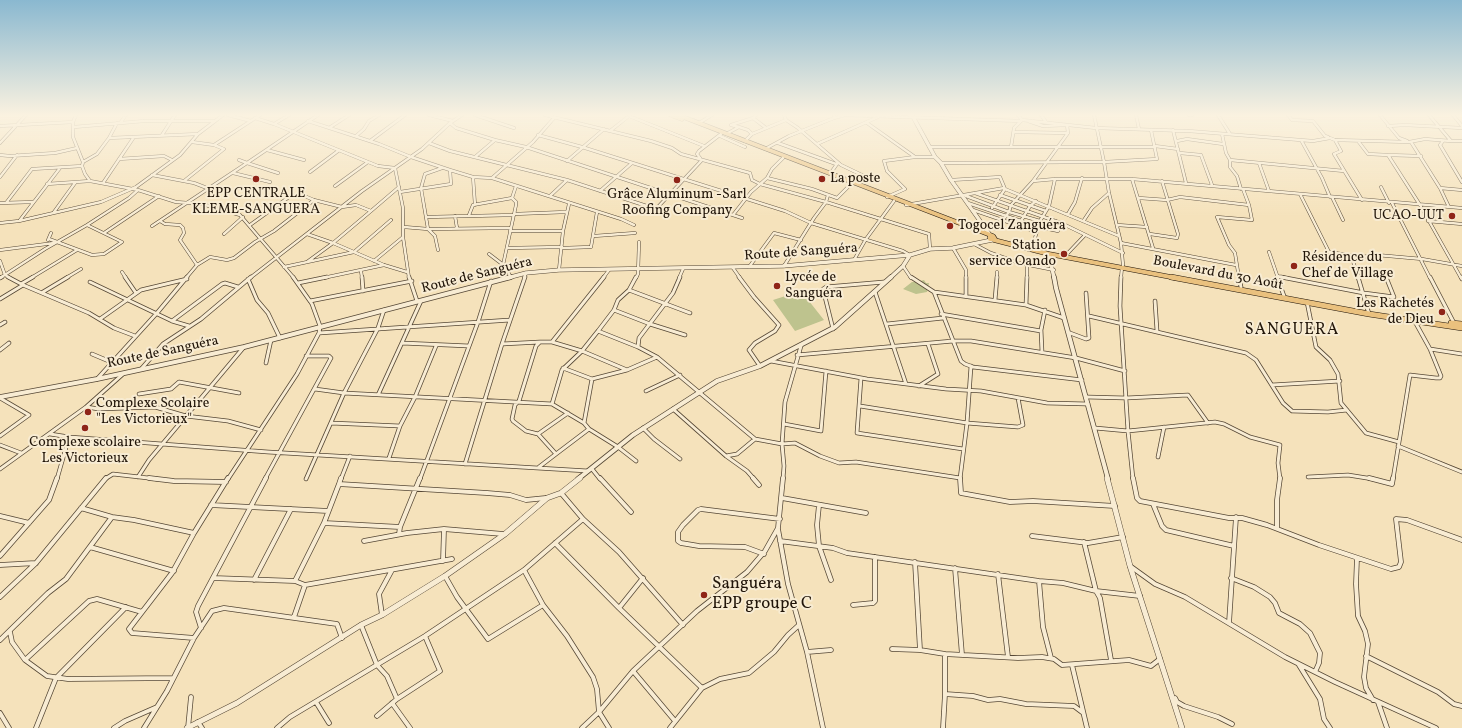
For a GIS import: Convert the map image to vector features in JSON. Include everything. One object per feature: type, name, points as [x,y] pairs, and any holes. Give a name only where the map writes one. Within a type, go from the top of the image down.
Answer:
[{"type":"highway","name":"Boulevard du 30 Août","points":[[759,149],[992,238],[1049,254],[1241,287],[1368,313],[1455,325],[1462,328]]},
{"type":"highway","name":"Boulevard du 30 Août","points":[[765,149],[894,201],[908,205]]},
{"type":"highway","name":"Boulevard du 30 Août","points":[[992,238],[1032,248],[1307,302],[1414,320],[1455,325],[1462,324]]},
{"type":"street","points":[[0,155],[55,153],[73,149]]},
{"type":"street","points":[[77,149],[84,162]]},
{"type":"street","points":[[90,181],[82,166],[84,162],[97,154],[101,149]]},
{"type":"street","points":[[104,183],[126,149]]},
{"type":"street","points":[[0,223],[19,221],[104,201],[131,188],[152,175],[180,155],[186,149]]},
{"type":"street","points":[[184,181],[223,149]]},
{"type":"street","points":[[333,149],[381,166],[395,168]]},
{"type":"street","points":[[390,149],[473,177],[492,178],[550,196],[569,204],[621,219],[634,226]]},
{"type":"street","points":[[142,368],[163,344],[189,326],[201,320],[238,286],[421,149]]},
{"type":"street","points":[[445,149],[567,180],[656,209],[684,180],[701,159]]},
{"type":"street","points":[[476,157],[484,149]]},
{"type":"street","points":[[492,178],[525,149]]},
{"type":"street","points":[[529,149],[618,176],[742,218]]},
{"type":"street","points":[[567,161],[580,149]]},
{"type":"street","points":[[188,728],[237,703],[361,625],[382,615],[422,589],[446,576],[505,534],[547,498],[561,492],[643,428],[700,392],[717,382],[771,361],[833,328],[876,292],[903,266],[910,255],[902,250],[811,223],[785,211],[588,149]]},
{"type":"street","points":[[673,149],[681,154],[750,173],[752,180],[760,184],[826,202],[929,234],[930,249]]},
{"type":"street","points":[[701,149],[697,154],[701,159]]},
{"type":"street","points":[[794,149],[841,165],[864,176]]},
{"type":"street","points":[[823,149],[841,165]]},
{"type":"street","points":[[904,149],[915,157]]},
{"type":"street","points":[[930,149],[992,238]]},
{"type":"street","points":[[996,229],[1009,212],[1011,205],[1033,181],[1055,149]]},
{"type":"street","points":[[1101,149],[1123,253],[1120,306],[1128,431],[1132,472],[1137,498],[1140,501],[1153,504],[1228,518],[1242,518],[1277,528],[1391,569],[1399,567],[1401,558],[1396,520],[1398,518],[1462,540]]},
{"type":"street","points":[[941,163],[1104,162],[1157,158],[1155,149]]},
{"type":"street","points":[[1178,149],[1186,183]]},
{"type":"street","points":[[1225,149],[1230,160],[1230,166],[1237,176],[1249,205],[1252,220],[1217,217],[1229,245],[1236,253],[1236,265],[1241,287]]},
{"type":"street","points":[[1306,149],[1343,220]]},
{"type":"street","points":[[1340,149],[1341,151],[1334,154],[1362,200]]},
{"type":"street","points":[[1364,149],[1368,154],[1421,156]]},
{"type":"street","points":[[1415,149],[1440,188],[1449,207]]},
{"type":"street","points":[[1442,149],[1462,182]]},
{"type":"street","points":[[152,226],[266,150],[304,160]]},
{"type":"street","points":[[310,172],[338,151]]},
{"type":"street","points":[[1180,153],[1201,155],[1212,185]]},
{"type":"street","points":[[0,177],[17,155]]},
{"type":"street","points":[[1388,155],[1420,205],[1462,279]]},
{"type":"street","points":[[119,159],[164,156],[172,160]]},
{"type":"street","points":[[887,197],[905,189],[887,171],[884,161],[915,157],[935,157]]},
{"type":"street","points":[[733,215],[783,158]]},
{"type":"street","points":[[239,160],[278,172]]},
{"type":"street","points":[[1230,160],[1344,171]]},
{"type":"street","points":[[335,186],[368,162]]},
{"type":"street","points":[[600,191],[632,163]]},
{"type":"street","points":[[1259,163],[1269,191]]},
{"type":"street","points":[[830,174],[836,164]]},
{"type":"street","points":[[6,203],[32,169],[82,166]]},
{"type":"street","points":[[19,221],[60,168]]},
{"type":"street","points":[[378,395],[402,343],[419,301],[408,272],[403,237],[403,208],[395,168]]},
{"type":"street","points":[[438,250],[435,236],[428,229],[421,188],[426,174],[443,168]]},
{"type":"street","points":[[400,192],[451,184],[450,170]]},
{"type":"street","points":[[233,173],[270,182]]},
{"type":"street","points":[[152,175],[184,181],[208,188]]},
{"type":"street","points":[[473,177],[475,205]]},
{"type":"street","points":[[951,180],[1000,177],[1005,189]]},
{"type":"street","points":[[767,178],[812,189],[838,198],[851,184]]},
{"type":"street","points":[[1033,181],[1055,178],[1132,179],[1212,185],[1391,203],[1462,208]]},
{"type":"street","points":[[1032,248],[1040,221],[1049,206],[1055,178]]},
{"type":"street","points":[[1068,214],[1075,202],[1082,178]]},
{"type":"street","points":[[1132,179],[1150,234],[1153,248]]},
{"type":"street","points":[[550,196],[567,180]]},
{"type":"street","points":[[47,184],[90,181],[104,183],[131,188],[176,202],[190,202],[240,215],[250,225],[298,284],[312,304],[320,326],[319,333],[297,374],[262,430],[211,505],[174,571],[129,629],[132,633],[194,638]]},
{"type":"street","points":[[1150,234],[1177,238],[1178,234],[1162,181]]},
{"type":"street","points":[[54,212],[75,182]]},
{"type":"street","points":[[512,198],[516,186]]},
{"type":"street","points":[[306,262],[333,243],[388,198],[399,187]]},
{"type":"street","points":[[1381,187],[1422,259],[1437,293],[1455,325]]},
{"type":"street","points":[[1440,188],[1462,190]]},
{"type":"street","points":[[985,214],[994,207],[996,200],[1005,189]]},
{"type":"street","points":[[908,205],[1005,189],[1084,220],[1119,236]]},
{"type":"street","points":[[0,278],[129,198],[138,190]]},
{"type":"street","points":[[1084,220],[1092,208],[1109,193]]},
{"type":"street","points":[[975,194],[1061,222],[1123,253]]},
{"type":"street","points":[[1300,194],[1329,252],[1361,257],[1377,255],[1422,259],[1462,266]]},
{"type":"street","points":[[250,225],[289,197],[302,195],[314,200],[342,207],[356,205],[371,211]]},
{"type":"street","points":[[783,266],[826,202],[828,195]]},
{"type":"street","points":[[1000,195],[1046,211]]},
{"type":"street","points":[[104,233],[160,196]]},
{"type":"street","points":[[964,196],[1040,221]]},
{"type":"street","points":[[469,215],[473,205],[512,198]]},
{"type":"street","points":[[503,265],[516,202],[512,198]]},
{"type":"street","points":[[1139,198],[1167,200],[1194,198],[1249,205]]},
{"type":"street","points":[[97,379],[197,266],[210,257],[227,260],[234,258],[255,242],[279,228],[314,200]]},
{"type":"street","points":[[854,260],[866,239],[894,201]]},
{"type":"street","points":[[1018,226],[1030,206],[1036,201]]},
{"type":"street","points":[[0,203],[33,202]]},
{"type":"street","points":[[968,203],[1039,227],[1058,231],[1061,222]]},
{"type":"street","points":[[560,270],[563,231],[569,204]]},
{"type":"street","points":[[973,210],[1037,232]]},
{"type":"street","points":[[426,217],[566,212]]},
{"type":"street","points":[[507,248],[590,247],[594,236],[597,212]]},
{"type":"street","points":[[455,216],[457,228]]},
{"type":"street","points":[[224,234],[243,217]]},
{"type":"street","points":[[284,267],[354,252],[391,220]]},
{"type":"street","points":[[160,221],[165,224],[180,226],[183,228],[184,233],[180,240],[197,266]]},
{"type":"street","points":[[1428,221],[1461,225]]},
{"type":"street","points":[[49,239],[92,255],[101,255],[122,242],[86,225]]},
{"type":"street","points":[[1117,225],[1147,227]]},
{"type":"street","points":[[404,227],[428,229],[457,228],[563,231]]},
{"type":"street","points":[[45,249],[45,243],[49,239],[51,233]]},
{"type":"street","points":[[594,236],[635,233]]},
{"type":"street","points":[[749,267],[774,233],[801,240]]},
{"type":"street","points":[[307,234],[333,243],[384,265],[408,272]]},
{"type":"street","points":[[1067,254],[1085,235]]},
{"type":"street","points":[[374,261],[403,237]]},
{"type":"street","name":"Route de Sanguéra","points":[[0,398],[97,379],[244,347],[526,273],[560,270],[683,269],[783,266],[910,255],[930,249],[953,248],[974,244],[992,238]]},
{"type":"street","points":[[0,250],[57,242]]},
{"type":"street","points":[[552,404],[561,372],[582,351],[614,310],[618,300],[629,290],[639,269],[639,242]]},
{"type":"street","points":[[1121,243],[1236,265]]},
{"type":"street","points":[[974,244],[993,254],[1027,265],[1054,270]]},
{"type":"street","points":[[953,248],[966,270],[966,296]]},
{"type":"street","points":[[0,299],[77,250]]},
{"type":"street","points":[[1269,252],[1284,296]]},
{"type":"street","points":[[488,254],[503,265],[510,276]]},
{"type":"street","points":[[1049,254],[1054,270],[1056,288],[1089,404],[1130,566],[1182,728]]},
{"type":"street","points":[[1351,256],[1364,293],[1368,313]]},
{"type":"street","points":[[0,261],[5,275],[100,319],[114,328],[135,336]]},
{"type":"street","points":[[298,284],[384,265]]},
{"type":"street","points":[[1026,305],[1027,265]]},
{"type":"street","points":[[903,266],[912,279],[934,292],[1026,305],[1045,310],[1064,318]]},
{"type":"street","points":[[733,268],[754,298],[779,325],[775,331],[755,343],[749,350],[760,366]]},
{"type":"street","points":[[43,292],[81,269]]},
{"type":"street","points":[[638,347],[639,338],[673,293],[683,269]]},
{"type":"street","points":[[552,342],[608,270]]},
{"type":"street","points":[[361,271],[363,291]]},
{"type":"street","points":[[122,272],[136,293]]},
{"type":"street","points":[[995,300],[997,272]]},
{"type":"street","points":[[1277,276],[1364,293],[1394,297],[1384,272]]},
{"type":"street","points":[[465,464],[484,400],[526,273]]},
{"type":"street","points":[[100,319],[136,293],[162,284],[186,279]]},
{"type":"street","points":[[248,279],[257,300],[268,313],[280,338]]},
{"type":"street","points":[[399,534],[400,527],[427,462],[478,322],[491,281]]},
{"type":"street","points":[[90,282],[172,321],[189,326]]},
{"type":"street","points":[[172,321],[225,282],[238,286]]},
{"type":"street","points":[[310,301],[412,282]]},
{"type":"street","points":[[833,328],[823,289],[826,287],[886,282]]},
{"type":"street","points":[[629,290],[690,313]]},
{"type":"street","points":[[876,292],[906,384]]},
{"type":"street","points":[[934,292],[941,314],[961,361],[971,366],[1082,380]]},
{"type":"street","points":[[1070,333],[1086,339],[1089,338],[1089,316],[1086,293]]},
{"type":"street","points":[[1155,301],[1157,331]]},
{"type":"street","points":[[1307,302],[1316,348],[1330,360],[1338,374],[1340,381],[1340,400],[1366,433],[1398,444],[1462,472]]},
{"type":"street","points":[[306,479],[344,394],[378,328],[384,310]]},
{"type":"street","points":[[614,310],[650,324],[685,335]]},
{"type":"street","points":[[1042,352],[1041,331],[1045,310]]},
{"type":"street","points":[[941,314],[1041,331]]},
{"type":"street","points":[[1089,316],[1246,353],[1256,360],[1283,403],[1292,411],[1322,412],[1347,410]]},
{"type":"street","points":[[887,324],[943,318]]},
{"type":"street","points":[[319,333],[510,320]]},
{"type":"street","points":[[1308,477],[1348,475],[1361,476],[1392,484],[1410,374],[1436,378],[1441,377],[1430,350],[1414,320]]},
{"type":"street","points":[[0,325],[5,322]]},
{"type":"street","points":[[598,331],[657,356],[755,439],[782,444],[795,443],[820,456],[839,463],[856,462],[960,478]]},
{"type":"street","points":[[266,363],[271,340]]},
{"type":"street","points":[[797,355],[953,341],[971,341],[1076,358],[1125,371]]},
{"type":"street","points":[[540,342],[536,346],[519,401],[515,405],[512,419],[526,431],[538,434],[556,454]]},
{"type":"street","points":[[502,344],[552,342],[582,351],[627,370]]},
{"type":"street","points":[[0,350],[9,343]]},
{"type":"street","points":[[402,343],[436,346],[469,346]]},
{"type":"street","points":[[919,386],[938,374],[928,344]]},
{"type":"street","points":[[389,458],[400,426],[415,397],[436,346]]},
{"type":"street","points":[[582,728],[599,712],[633,671],[659,646],[697,611],[747,572],[764,554],[778,528],[780,518],[784,466],[782,444],[785,402],[794,365],[801,346]]},
{"type":"street","points":[[138,477],[149,460],[244,347]]},
{"type":"street","points":[[1430,350],[1462,354]]},
{"type":"street","points":[[92,354],[111,362]]},
{"type":"street","points":[[201,628],[196,612],[250,506],[331,358],[329,356],[306,356]]},
{"type":"street","points":[[564,368],[592,379],[627,370],[657,356]]},
{"type":"street","points":[[771,361],[861,378],[919,386],[969,390],[1047,403],[1089,404]]},
{"type":"street","points":[[971,366],[967,423],[960,478],[960,492],[965,495],[1008,502],[1033,501],[1115,506]]},
{"type":"street","points":[[784,424],[821,431],[826,371]]},
{"type":"street","points":[[0,470],[21,453],[50,434],[86,407],[125,373]]},
{"type":"street","points":[[646,391],[680,375]]},
{"type":"street","points":[[861,378],[857,433],[963,449]]},
{"type":"street","points":[[584,422],[592,379]]},
{"type":"street","points":[[1272,385],[1340,381]]},
{"type":"street","points":[[138,394],[173,388],[179,382],[201,384],[240,393]]},
{"type":"street","points":[[315,389],[344,394],[519,401],[552,404],[584,422],[589,428],[636,461]]},
{"type":"street","points":[[1087,397],[1126,398],[1188,395],[1208,423]]},
{"type":"street","points":[[0,398],[29,415],[0,436]]},
{"type":"street","points":[[860,406],[967,423],[1021,427],[1022,425],[1018,398]]},
{"type":"street","points":[[86,407],[99,409],[155,407],[186,416],[228,421],[262,430]]},
{"type":"street","points":[[673,410],[726,456],[747,471],[759,485]]},
{"type":"street","points":[[538,434],[568,413]]},
{"type":"street","points":[[331,423],[400,426]]},
{"type":"street","points":[[1095,428],[1128,431],[1221,423],[1247,436],[1281,445],[1278,463],[1280,475],[1277,500],[1277,528]]},
{"type":"street","points":[[1158,456],[1164,427]]},
{"type":"street","points":[[539,467],[589,428]]},
{"type":"street","points":[[643,428],[654,439],[680,459]]},
{"type":"street","points":[[50,434],[69,437],[164,443],[280,453],[590,470],[631,512]]},
{"type":"street","points":[[0,556],[49,500],[54,489],[69,437]]},
{"type":"street","points":[[726,456],[737,454],[755,439]]},
{"type":"street","points":[[0,445],[21,453]]},
{"type":"street","points":[[295,581],[324,522],[350,456]]},
{"type":"street","points":[[0,596],[36,563],[108,476],[113,474],[174,481],[226,482]]},
{"type":"street","points":[[339,484],[370,484],[416,489],[487,493],[510,495],[526,500],[547,498]]},
{"type":"street","points":[[561,492],[583,519],[643,578],[683,625]]},
{"type":"street","points":[[782,498],[866,513]]},
{"type":"street","points":[[1153,504],[1162,526],[1166,530],[1234,546]]},
{"type":"street","points":[[211,505],[328,511]]},
{"type":"street","points":[[819,505],[817,525],[818,546],[831,580]]},
{"type":"street","points":[[81,508],[112,517],[134,520],[194,533]]},
{"type":"street","points":[[254,580],[291,509]]},
{"type":"street","points":[[764,554],[745,547],[682,544],[678,541],[678,532],[698,510],[701,509],[780,518]]},
{"type":"street","points":[[0,516],[29,523]]},
{"type":"street","points":[[0,640],[10,632],[48,593],[66,579],[112,517]]},
{"type":"street","points":[[1229,623],[1236,517]]},
{"type":"street","points":[[277,728],[290,717],[425,636],[524,570],[583,519]]},
{"type":"street","points":[[324,522],[400,527]]},
{"type":"street","points":[[364,540],[444,528],[505,534]]},
{"type":"street","points":[[443,561],[444,528]]},
{"type":"street","points":[[778,528],[788,584],[807,652],[823,728]]},
{"type":"street","points":[[1032,536],[1084,542],[1123,537]]},
{"type":"street","points":[[780,541],[833,548],[847,553],[1063,583],[1096,591],[1140,596]]},
{"type":"street","points":[[1084,542],[1096,591],[1100,598],[1111,660]]},
{"type":"street","points":[[555,543],[619,608],[702,688]]},
{"type":"street","points":[[90,547],[174,571]]},
{"type":"street","points":[[854,604],[873,603],[875,601],[874,557]]},
{"type":"street","points":[[1357,558],[1356,590],[1358,616],[1367,639],[1364,676],[1366,688],[1373,700]]},
{"type":"street","points":[[213,578],[295,581],[305,585],[452,559]]},
{"type":"street","points":[[915,562],[920,650]]},
{"type":"street","points":[[0,565],[36,563]]},
{"type":"street","points":[[1130,566],[1155,584],[1185,597],[1298,663],[1373,700],[1436,728]]},
{"type":"street","points":[[955,568],[962,655]]},
{"type":"street","points":[[382,615],[379,594],[392,570]]},
{"type":"street","points":[[524,570],[543,605],[567,636],[593,677],[597,689],[599,712],[609,728]]},
{"type":"street","points":[[998,574],[1008,657]]},
{"type":"street","points":[[446,576],[465,608],[488,639],[543,605]]},
{"type":"street","points":[[619,608],[643,578]]},
{"type":"street","points":[[1231,578],[1254,587],[1270,597],[1280,613],[1300,624],[1310,633],[1320,653],[1320,663],[1315,672]]},
{"type":"street","points":[[1040,581],[1043,627],[1051,658]]},
{"type":"street","points":[[294,617],[305,585]]},
{"type":"street","points":[[25,660],[89,601],[97,599],[142,612]]},
{"type":"street","points":[[36,728],[56,678],[126,607]]},
{"type":"street","points":[[144,728],[194,638],[212,611],[224,608],[337,624],[342,638]]},
{"type":"street","points":[[361,625],[377,665],[387,676],[397,699]]},
{"type":"street","points":[[670,728],[702,688],[720,679],[750,673],[774,652],[788,635],[799,625]]},
{"type":"street","points":[[10,632],[12,642],[25,660],[47,676],[56,678],[173,678]]},
{"type":"street","points":[[377,716],[397,699],[440,671],[425,636]]},
{"type":"street","points":[[892,649],[920,650],[962,655],[1051,658],[1062,665],[1111,660],[1135,660],[1151,666],[1160,659]]},
{"type":"street","points":[[807,652],[831,650]]},
{"type":"street","points":[[943,728],[946,694],[944,671],[945,654]]},
{"type":"street","points":[[1366,656],[1438,692],[1454,704],[1462,706]]},
{"type":"street","points":[[1298,663],[1320,699],[1324,719],[1330,728]]},
{"type":"street","points":[[1072,665],[1087,728]]},
{"type":"street","points":[[633,671],[675,721]]},
{"type":"street","points":[[1170,689],[1177,702],[1184,706],[1218,717],[1232,724]]},
{"type":"street","points":[[946,694],[973,696],[988,700],[1000,699],[1026,704],[1074,706],[1082,712]]},
{"type":"street","points":[[188,728],[191,697]]},
{"type":"street","points":[[316,702],[329,723]]},
{"type":"street","points":[[1378,702],[1387,728]]},
{"type":"street","points":[[392,703],[410,728]]},
{"type":"street","points":[[114,728],[157,707]]},
{"type":"street","points":[[0,713],[9,728]]},
{"type":"street","points":[[198,722],[202,728]]},
{"type":"green space","points":[[924,280],[926,283],[929,283],[927,292],[916,294],[903,289],[912,282]]},
{"type":"green space","points":[[801,291],[824,320],[795,331],[773,300]]},
{"type":"place","name":"EPP CENTRALE KLEME-SANGUERA","points":[[256,179]]},
{"type":"place","name":"La poste","points":[[822,179]]},
{"type":"place","name":"Grâce Aluminum -Sarl Roofing Company","points":[[677,180]]},
{"type":"place","name":"UCAO-UUT","points":[[1452,216]]},
{"type":"place","name":"Togocel Zanguéra","points":[[950,226]]},
{"type":"place","name":"Station service Oando","points":[[1064,254]]},
{"type":"place","name":"Résidence du Chef de Village","points":[[1294,266]]},
{"type":"place","name":"Lycée de Sanguéra","points":[[777,286]]},
{"type":"place","name":"Les Rachetés de Dieu","points":[[1442,312]]},
{"type":"place","name":"Complexe Scolaire \"Les Victorieux\"","points":[[88,412]]},
{"type":"place","name":"Complexe scolaire Les Victorieux","points":[[85,428]]},
{"type":"place","name":"Sanguéra EPP groupe C","points":[[704,595]]},
{"type":"district","name":"SANGUERA","points":[[1292,331]]}]
